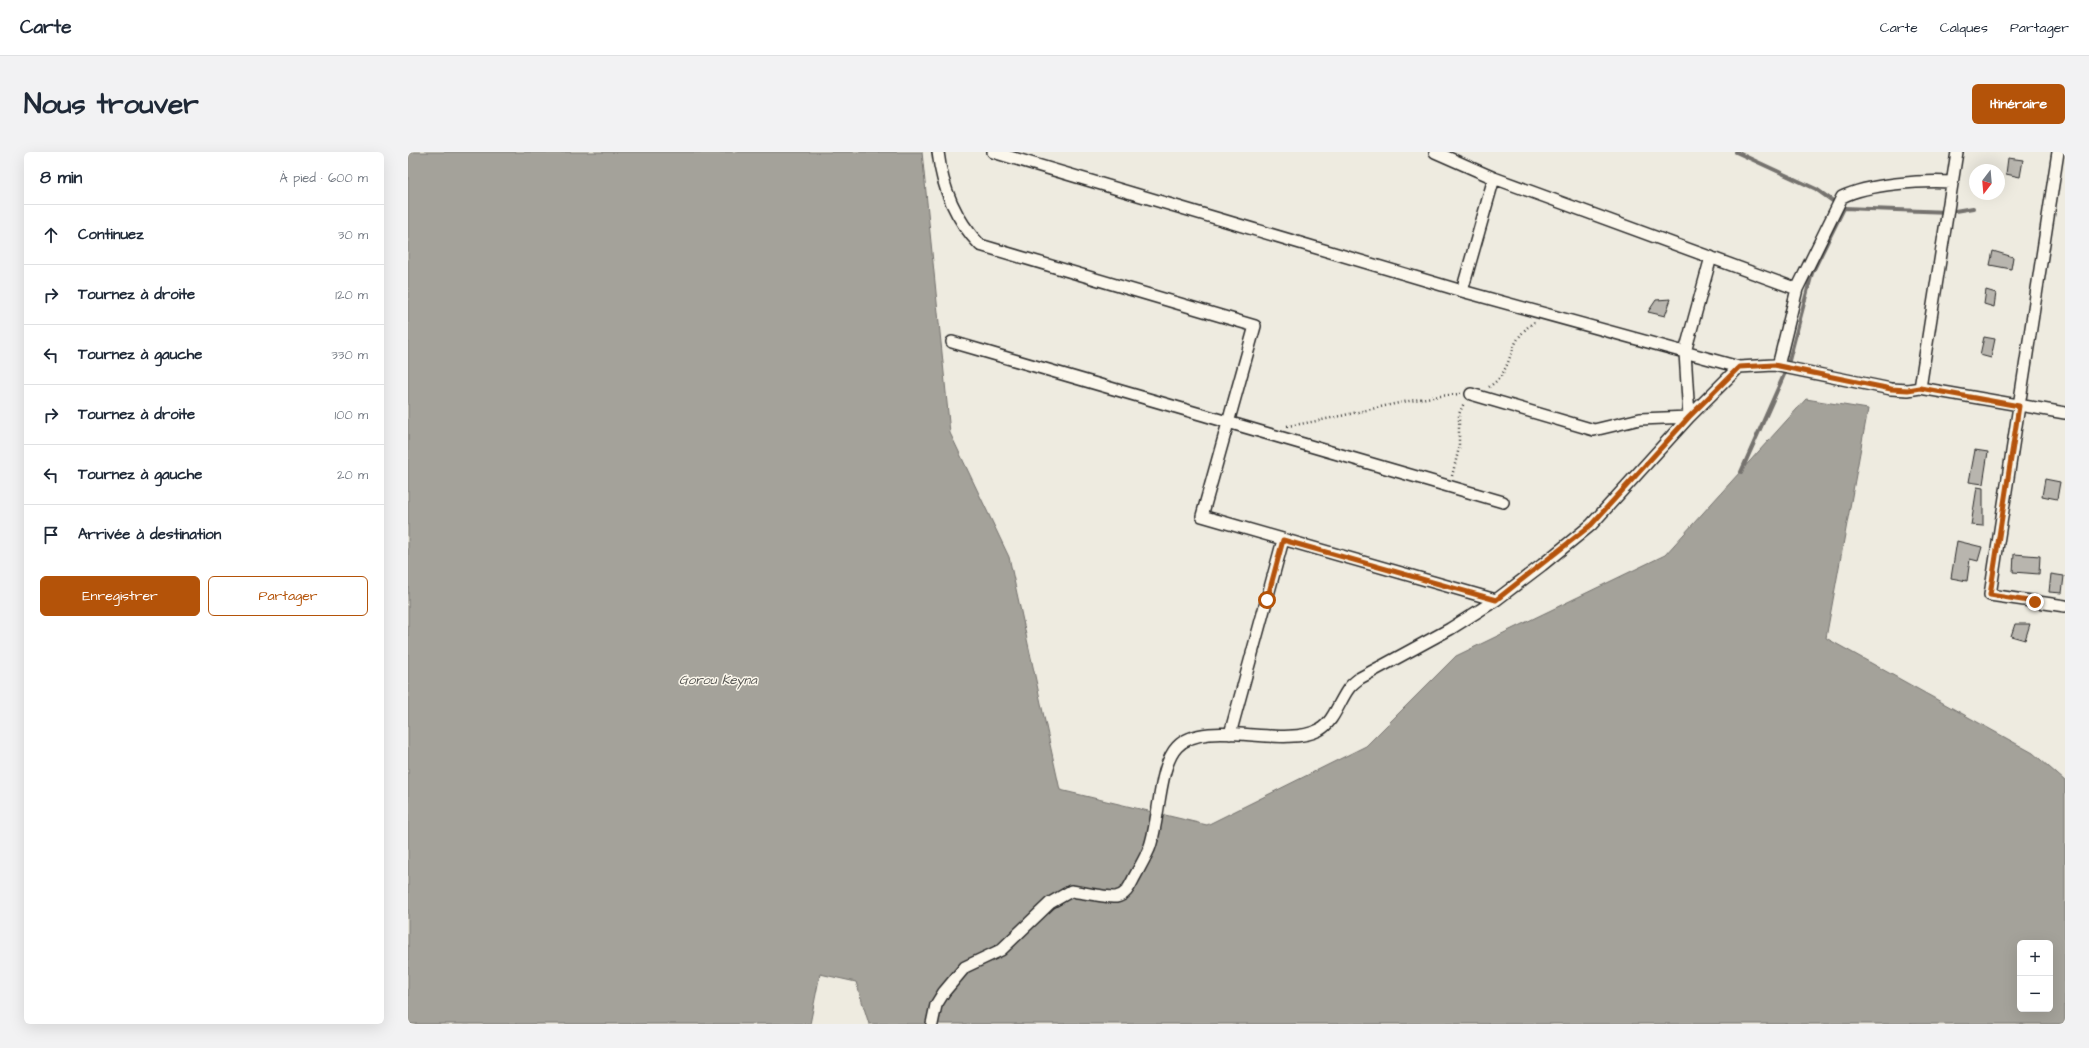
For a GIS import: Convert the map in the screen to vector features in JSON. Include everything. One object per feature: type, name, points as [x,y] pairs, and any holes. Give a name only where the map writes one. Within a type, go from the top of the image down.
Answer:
[{"type":"street","points":[[938,152],[948,194],[957,217],[967,232],[980,245],[1255,326],[1202,516],[1496,600]]},
{"type":"street","points":[[993,152],[1462,291],[1739,367],[1778,366],[1891,389],[1908,390],[1920,388],[2065,413]]},
{"type":"street","points":[[1435,152],[1494,178],[1797,289]]},
{"type":"street","points":[[1920,388],[1949,212],[1957,152]]},
{"type":"street","points":[[2058,152],[1990,595],[2065,606]]},
{"type":"street","points":[[1462,291],[1494,178]]},
{"type":"street","points":[[1778,366],[1797,289],[1842,197],[1865,190],[1902,183],[1952,182]]},
{"type":"street","points":[[1689,417],[1685,352],[1711,257]]},
{"type":"street","points":[[952,342],[1504,502]]},
{"type":"street","points":[[932,1024],[936,1005],[944,992],[965,968],[1001,950],[1050,903],[1071,891],[1115,897],[1126,893],[1149,848],[1160,803],[1165,771],[1177,747],[1185,741],[1216,733],[1284,737],[1318,730],[1324,727],[1337,710],[1349,688],[1360,678],[1450,629],[1496,600],[1591,525],[1689,417],[1739,367]]},
{"type":"street","points":[[1471,394],[1594,430],[1640,419],[1689,417]]},
{"type":"street","points":[[1230,734],[1283,540]]},
{"type":"path","points":[[1280,427],[1324,421],[1435,396],[1471,394]]},
{"type":"water","name":"Gorou Keyna","points":[[408,152],[922,152],[950,433],[1009,557],[1060,790],[1207,825],[1366,746],[1456,656],[1665,555],[1806,399],[1868,409],[1826,638],[2033,753],[2065,781],[2065,1024],[869,1024],[856,982],[820,974],[810,1024],[408,1024]]},
{"type":"building","points":[[2008,158],[2023,160],[2020,177],[2006,174]]},
{"type":"building","points":[[1993,251],[2013,257],[2011,269],[1990,265]]},
{"type":"building","points":[[1986,290],[1996,293],[1994,307],[1984,304]]},
{"type":"building","points":[[1671,299],[1665,316],[1648,312],[1656,300]]},
{"type":"building","points":[[1984,337],[1995,339],[1991,358],[1980,355]]},
{"type":"building","points":[[1975,450],[1988,452],[1983,484],[1969,482]]},
{"type":"building","points":[[2045,479],[2060,482],[2057,499],[2042,496]]},
{"type":"building","points":[[1977,487],[1983,488],[1983,526],[1971,525]]},
{"type":"building","points":[[1957,541],[1982,547],[1978,561],[1970,559],[1967,581],[1951,578]]},
{"type":"building","points":[[2014,554],[2040,556],[2039,574],[2013,572]]},
{"type":"building","points":[[2051,574],[2064,576],[2062,593],[2049,592]]},
{"type":"building","points":[[2015,624],[2030,624],[2025,640],[2011,636]]},
{"type":"waterway","points":[[1736,152],[1816,189],[1837,204]]},
{"type":"waterway","points":[[1741,472],[1787,368],[1812,273],[1844,208],[1949,212],[1973,208]]},
{"type":"route","points":[[1267,600],[1283,540],[1496,600],[1591,525],[1720,383],[1739,367],[1774,365],[1891,389],[1908,390],[1920,388],[2019,406],[1990,595],[2035,602]]}]
